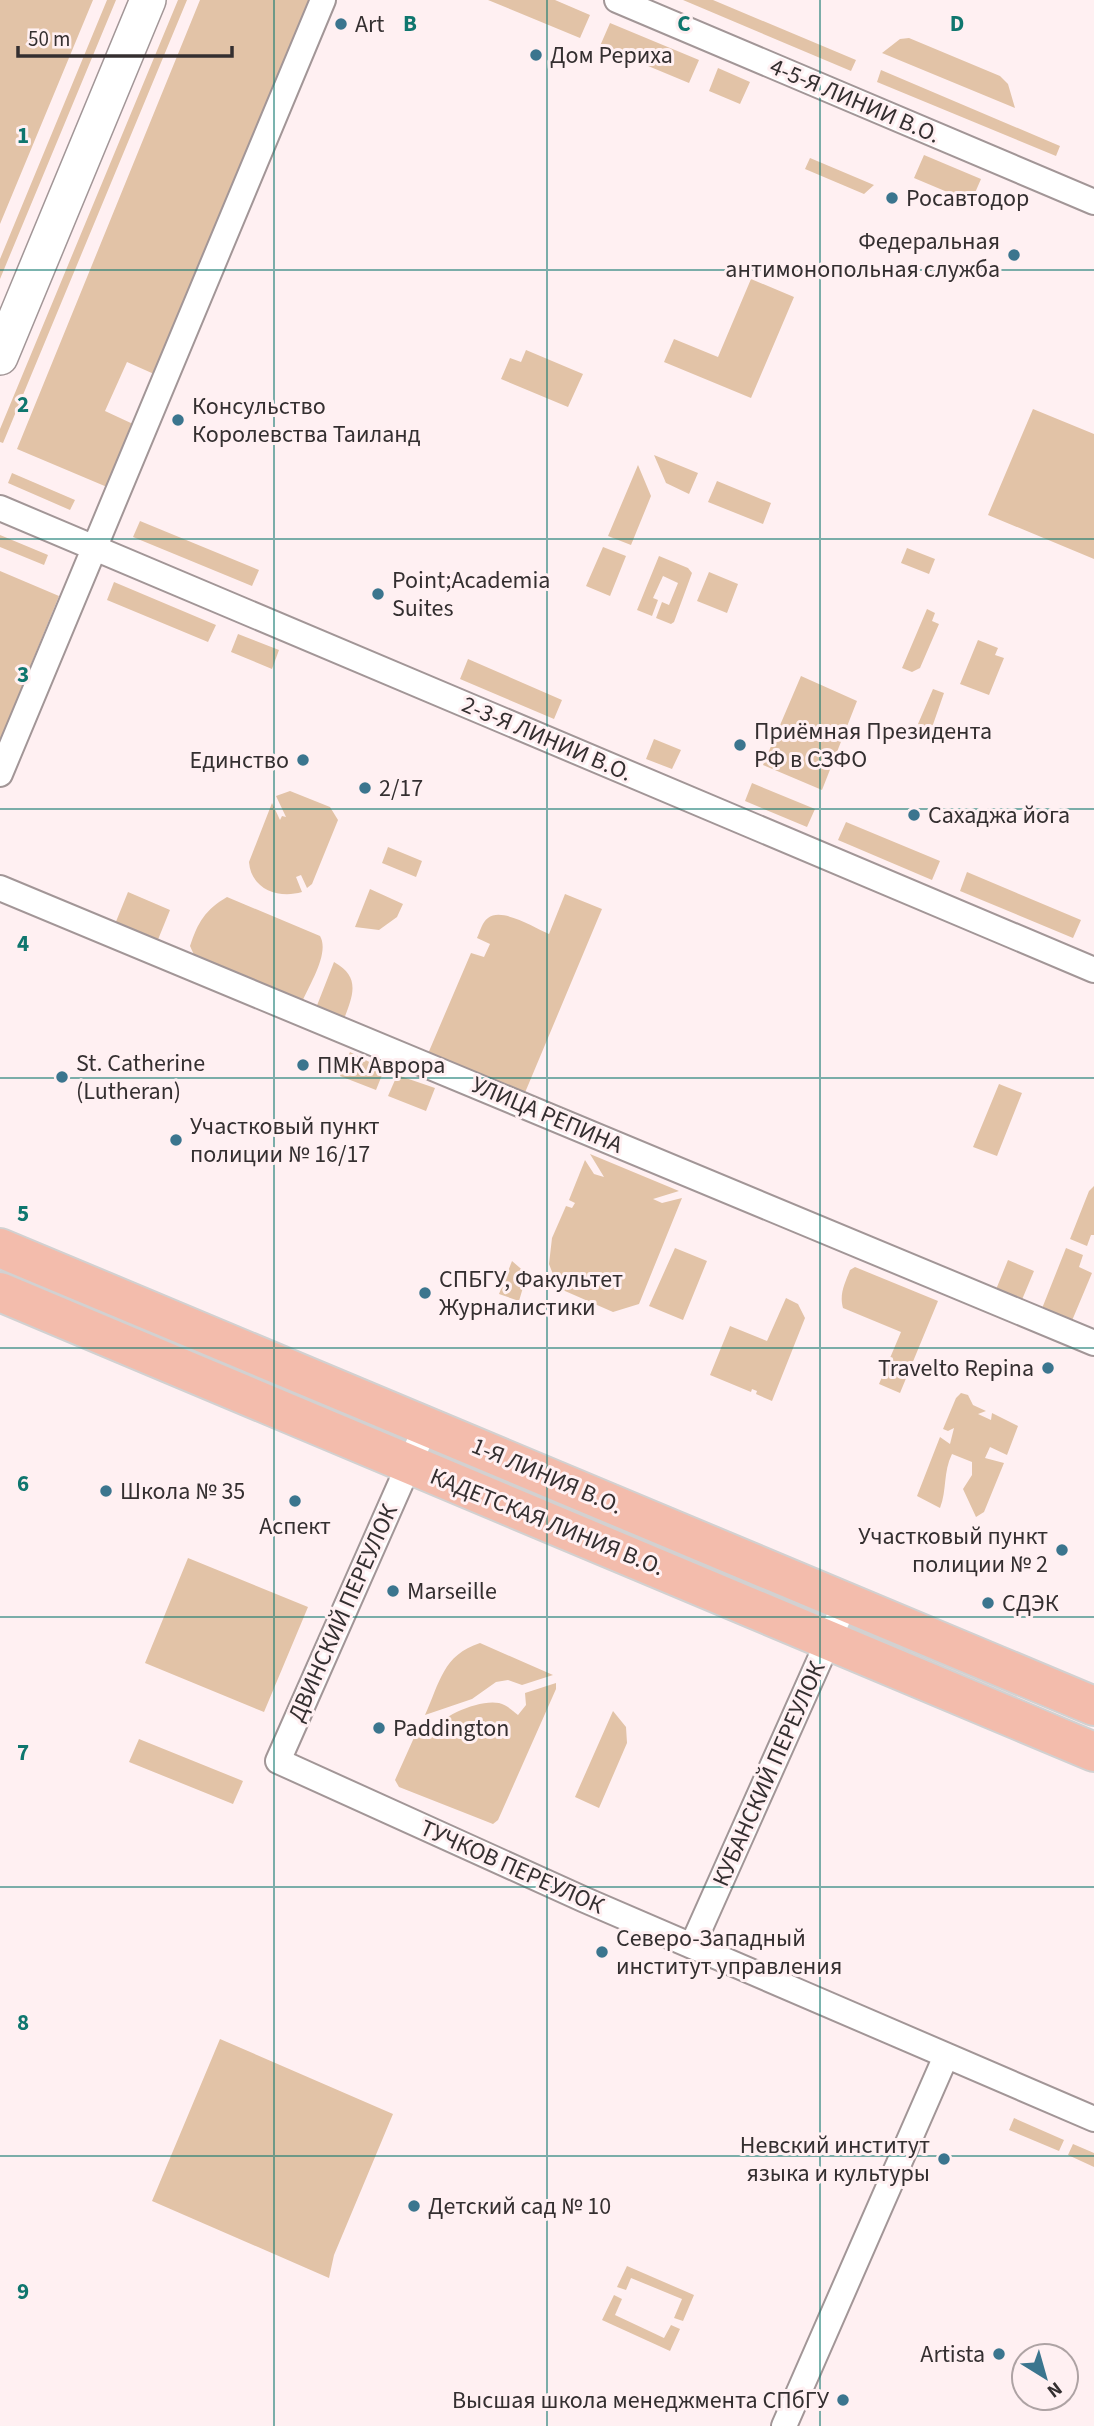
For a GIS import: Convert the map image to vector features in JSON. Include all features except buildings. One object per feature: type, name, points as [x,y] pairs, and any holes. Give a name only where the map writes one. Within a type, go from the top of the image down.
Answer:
[{"type":"main road","points":[[0,357],[148,0]]},
{"type":"main road","name":"1-Я ЛИНИЯ В.О.","points":[[0,1248],[1094,1706]]},
{"type":"main road","name":"КАДЕТСКАЯ ЛИНИЯ В.О.","points":[[0,1292],[1094,1752]]},
{"type":"street","points":[[0,774],[323,0]]},
{"type":"street","name":"4-5-Я ЛИНИИ В.О.","points":[[617,0],[1094,202]]},
{"type":"street","name":"2-3-Я ЛИНИИ В.О.","points":[[0,508],[1094,970]]},
{"type":"street","name":"УЛИЦА РЕПИНА","points":[[0,888],[1094,1343]]},
{"type":"street","name":"ДВИНСКИЙ ПЕРЕУЛОК","points":[[278,1761],[426,1426]]},
{"type":"street","name":"КУБАНСКИЙ ПЕРЕУЛОК","points":[[692,1946],[846,1601]]},
{"type":"street","name":"ТУЧКОВ ПЕРЕУЛОК","points":[[278,1761],[692,1946],[1094,2119]]},
{"type":"street","points":[[784,2426],[946,2056]]},
{"type":"shaded area","points":[[0,0],[93,0],[0,224]]},
{"type":"shaded area","points":[[107,0],[116,0],[0,279],[0,259]]},
{"type":"shaded area","points":[[178,0],[187,0],[3,443],[0,442],[0,429]]},
{"type":"shaded area","points":[[200,0],[310,0],[154,374],[127,362],[105,411],[133,424],[107,487],[17,449]]},
{"type":"shaded area","points":[[488,0],[555,0],[590,15],[580,38]]},
{"type":"shaded area","points":[[683,0],[713,0],[856,60],[851,71]]},
{"type":"shaded area","points":[[610,23],[699,60],[689,83],[600,46]]},
{"type":"shaded area","points":[[909,38],[1000,76],[1008,84],[1015,108],[882,53],[900,39]]},
{"type":"shaded area","points":[[718,68],[750,82],[740,104],[709,91]]},
{"type":"shaded area","points":[[881,70],[1060,146],[1056,156],[877,82]]},
{"type":"shaded area","points":[[924,155],[981,179],[971,202],[914,178]]},
{"type":"shaded area","points":[[810,158],[874,185],[864,194],[805,169]]},
{"type":"shaded area","points":[[751,279],[794,297],[751,398],[664,362],[674,339],[718,357]]},
{"type":"shaded area","points":[[526,350],[583,374],[568,407],[501,379],[510,358],[521,362]]},
{"type":"shaded area","points":[[1033,409],[1094,434],[1094,559],[988,515]]},
{"type":"shaded area","points":[[654,455],[698,473],[689,494],[666,483]]},
{"type":"shaded area","points":[[638,465],[651,496],[631,545],[608,536]]},
{"type":"shaded area","points":[[12,473],[75,500],[70,510],[8,483]]},
{"type":"shaded area","points":[[717,481],[771,503],[763,524],[708,502]]},
{"type":"shaded area","points":[[140,521],[259,570],[252,586],[133,537]]},
{"type":"shaded area","points":[[0,535],[48,555],[44,565],[0,547]]},
{"type":"shaded area","points":[[603,547],[626,556],[610,596],[586,586]]},
{"type":"shaded area","points":[[907,548],[935,559],[929,574],[901,563]]},
{"type":"shaded area","points":[[659,556],[688,568],[692,573],[671,624],[656,618],[662,602],[669,605],[678,583],[663,576],[653,598],[658,600],[652,616],[637,610]]},
{"type":"shaded area","points":[[0,571],[59,596],[0,740]]},
{"type":"shaded area","points":[[709,572],[738,584],[727,613],[697,601]]},
{"type":"shaded area","points":[[114,582],[216,625],[208,642],[107,600]]},
{"type":"shaded area","points":[[927,609],[935,613],[932,621],[939,624],[920,668],[912,672],[902,668]]},
{"type":"shaded area","points":[[238,634],[279,650],[272,669],[231,652]]},
{"type":"shaded area","points":[[978,640],[998,648],[995,655],[1004,658],[989,695],[960,684]]},
{"type":"shaded area","points":[[468,659],[562,700],[554,719],[460,679]]},
{"type":"shaded area","points":[[801,676],[857,701],[822,790],[763,765]]},
{"type":"shaded area","points":[[933,689],[944,693],[929,736],[921,732],[918,724]]},
{"type":"shaded area","points":[[654,739],[681,750],[672,769],[646,759]]},
{"type":"shaded area","points":[[752,783],[815,809],[807,827],[745,801]]},
{"type":"shaded area","points":[[290,791],[330,807],[338,820],[312,884],[307,888],[301,875],[296,877],[302,892],[284,894],[267,890],[260,885],[249,862],[272,803],[280,820],[282,816],[286,817],[276,796]]},
{"type":"shaded area","points":[[846,822],[940,861],[932,880],[838,840]]},
{"type":"shaded area","points":[[388,847],[422,861],[416,877],[382,863]]},
{"type":"shaded area","points":[[967,872],[1081,920],[1073,938],[960,891]]},
{"type":"shaded area","points":[[370,889],[403,904],[397,917],[379,930],[355,927]]},
{"type":"shaded area","points":[[128,892],[170,910],[157,942],[115,924]]},
{"type":"shaded area","points":[[565,894],[602,909],[524,1095],[427,1056],[471,953],[484,957],[490,944],[477,938],[486,920],[494,915],[510,917],[549,934]]},
{"type":"shaded area","points":[[227,897],[320,936],[321,960],[302,1002],[195,957],[190,946],[199,923],[213,907]]},
{"type":"shaded area","points":[[334,962],[343,968],[351,980],[352,994],[344,1019],[316,1008]]},
{"type":"shaded area","points":[[350,1052],[381,1068],[382,1075],[376,1090],[340,1076]]},
{"type":"shaded area","points":[[400,1076],[435,1088],[426,1111],[388,1096],[395,1080]]},
{"type":"shaded area","points":[[999,1084],[1022,1093],[997,1156],[973,1147]]},
{"type":"shaded area","points":[[590,1154],[679,1191],[653,1199],[662,1203],[682,1198],[639,1304],[613,1312],[557,1285],[549,1264],[552,1238],[566,1206],[572,1208],[575,1203],[569,1200],[585,1160],[594,1174],[604,1177]]},
{"type":"shaded area","points":[[1094,1186],[1094,1235],[1091,1235],[1087,1246],[1070,1239],[1089,1191]]},
{"type":"shaded area","points":[[675,1248],[707,1261],[683,1320],[649,1306]]},
{"type":"shaded area","points":[[1066,1248],[1083,1255],[1079,1267],[1092,1273],[1071,1323],[1041,1311]]},
{"type":"shaded area","points":[[1008,1260],[1034,1271],[1021,1302],[995,1292]]},
{"type":"shaded area","points":[[512,1261],[527,1274],[519,1301],[499,1294]]},
{"type":"shaded area","points":[[855,1267],[938,1301],[900,1393],[879,1384],[901,1332],[843,1308],[843,1289],[850,1270]]},
{"type":"shaded area","points":[[786,1298],[798,1304],[805,1318],[772,1401],[756,1394],[757,1391],[752,1389],[751,1392],[710,1375],[730,1326],[767,1341]]},
{"type":"shaded area","points":[[961,1393],[968,1395],[973,1405],[986,1411],[978,1414],[991,1420],[992,1413],[1018,1426],[1007,1455],[990,1447],[985,1458],[1004,1463],[984,1512],[976,1517],[963,1489],[972,1475],[972,1462],[952,1454],[940,1508],[917,1496],[940,1437],[950,1444],[954,1428],[948,1431],[943,1429],[956,1398]]},
{"type":"shaded area","points":[[188,1558],[308,1607],[264,1712],[145,1663]]},
{"type":"shaded area","points":[[480,1643],[553,1675],[522,1685],[508,1680],[496,1682],[472,1699],[425,1715],[450,1662],[468,1648]]},
{"type":"shaded area","points":[[556,1683],[556,1689],[498,1820],[493,1824],[399,1787],[395,1780],[421,1722],[430,1733],[451,1715],[471,1706],[491,1702],[505,1705],[518,1715],[526,1705],[525,1693]]},
{"type":"shaded area","points":[[613,1711],[626,1727],[627,1743],[599,1808],[575,1797]]},
{"type":"shaded area","points":[[139,1739],[243,1781],[233,1804],[129,1762]]},
{"type":"shaded area","points":[[220,2039],[393,2114],[334,2255],[329,2278],[152,2201]]},
{"type":"shaded area","points":[[1014,2118],[1064,2140],[1059,2151],[1009,2130]]},
{"type":"shaded area","points":[[1073,2144],[1094,2153],[1094,2167],[1068,2155]]},
{"type":"shaded area","points":[[627,2266],[694,2295],[683,2321],[674,2318],[682,2299],[631,2278],[626,2290],[617,2287]]},
{"type":"shaded area","points":[[614,2295],[622,2299],[615,2315],[664,2338],[671,2325],[680,2329],[670,2351],[602,2320]]},
{"type":"place","name":"Art","points":[[341,24]]},
{"type":"place","name":"Дом Рериха","points":[[536,55]]},
{"type":"place","name":"Росавтодор","points":[[892,198]]},
{"type":"place","name":"Федеральная антимонопольная служба","points":[[1014,255]]},
{"type":"place","name":"Консульство Королевства Таиланд","points":[[178,420]]},
{"type":"place","name":"Point;Academia Suites","points":[[378,594]]},
{"type":"place","name":"Приёмная Президента РФ в СЗФО","points":[[740,745]]},
{"type":"place","name":"Единство","points":[[303,760]]},
{"type":"place","name":"2/17","points":[[365,788]]},
{"type":"place","name":"Сахаджа йога","points":[[914,815]]},
{"type":"place","name":"ПМК Аврора","points":[[303,1065]]},
{"type":"place","name":"St. Catherine (Lutheran)","points":[[62,1077]]},
{"type":"place","name":"Участковый пункт полиции № 16/17","points":[[176,1140]]},
{"type":"place","name":"СПБГУ, Факультет Журналистики","points":[[425,1293]]},
{"type":"place","name":"Travelto Repina","points":[[1048,1368]]},
{"type":"place","name":"Школа № 35","points":[[106,1491]]},
{"type":"place","name":"Аспект","points":[[295,1501]]},
{"type":"place","name":"Участковый пункт полиции № 2","points":[[1062,1550]]},
{"type":"place","name":"Marseille","points":[[393,1591]]},
{"type":"place","name":"СДЭК","points":[[988,1603]]},
{"type":"place","name":"Paddington","points":[[379,1728]]},
{"type":"place","name":"Северо-Западный институт управления","points":[[602,1952]]},
{"type":"place","name":"Невский институт языка и культуры","points":[[944,2159]]},
{"type":"place","name":"Детский сад № 10","points":[[414,2206]]},
{"type":"place","name":"Artista","points":[[999,2354]]},
{"type":"place","name":"Высшая школа менеджмента СПбГУ","points":[[843,2400]]}]
